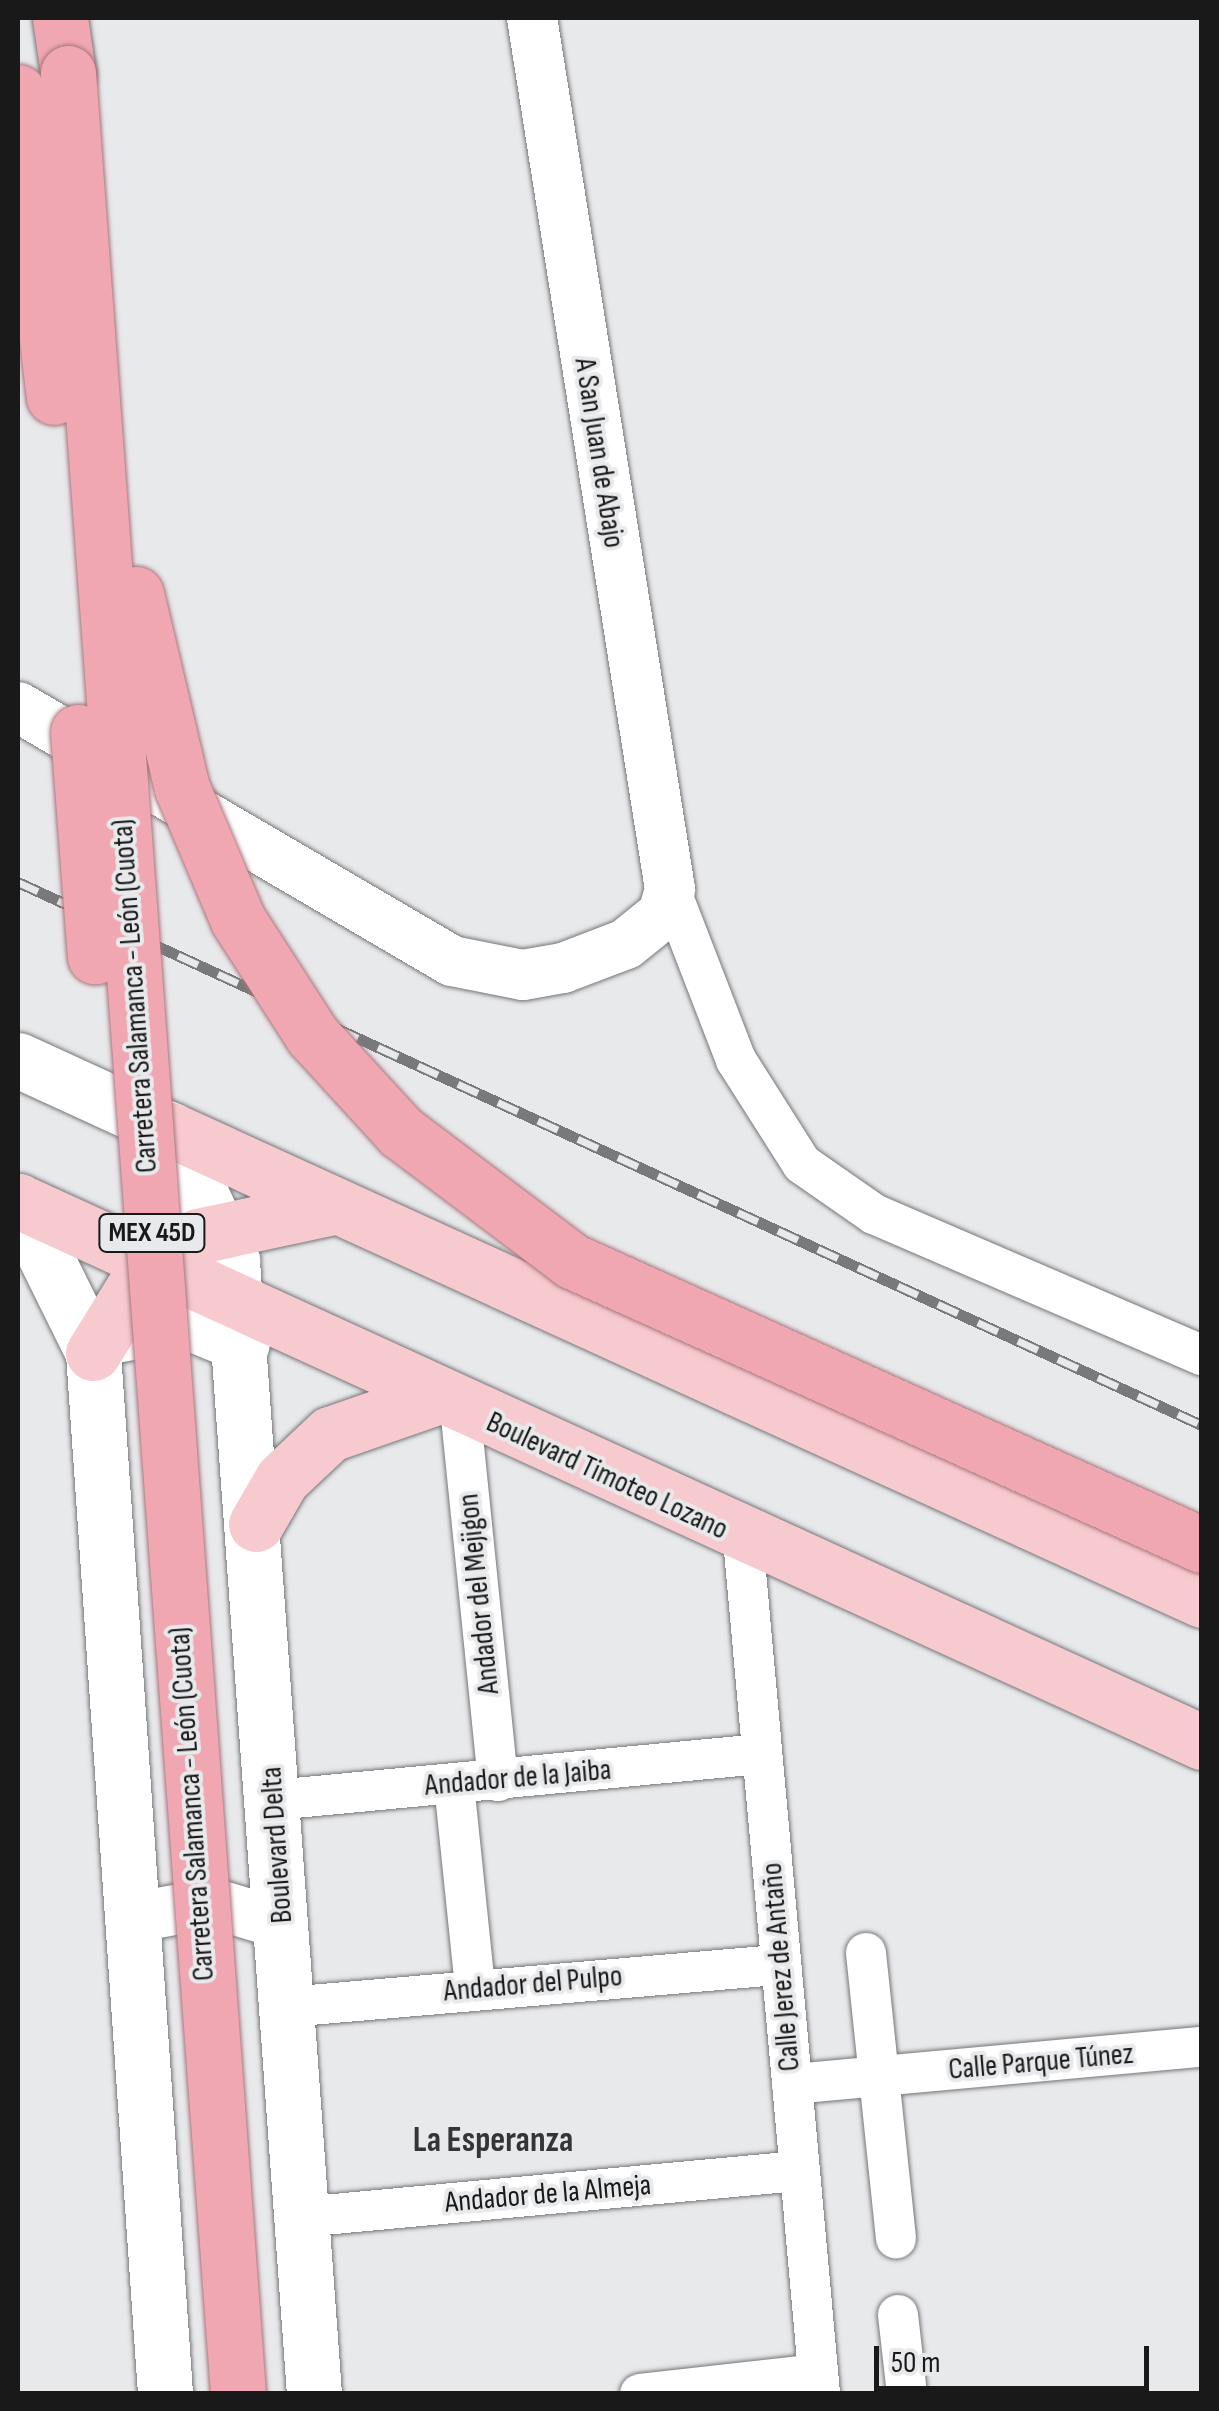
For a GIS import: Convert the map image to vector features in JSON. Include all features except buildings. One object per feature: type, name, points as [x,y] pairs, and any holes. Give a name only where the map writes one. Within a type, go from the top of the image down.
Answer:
[{"type":"highway","name":"Carretera Salamanca - León (Cuota)","points":[[60,18],[68,73],[238,2394]]},
{"type":"highway","points":[[68,73],[158,706],[208,858],[312,1035],[444,1170],[572,1261],[1202,1545]]},
{"type":"highway","name":"Carretera Salamanca - León (Cuota)","points":[[18,92],[52,362],[204,2394]]},
{"type":"main road","points":[[18,1060],[329,1208],[1202,1600]]},
{"type":"main road","name":"Boulevard Delta","points":[[171,1130],[223,1226],[240,1320],[314,2394]]},
{"type":"main road","points":[[18,1201],[94,1353],[165,2394]]},
{"type":"main road","name":"Boulevard Timoteo Lozano","points":[[18,1201],[160,1263],[240,1320],[449,1402],[743,1539],[1202,1742]]},
{"type":"main road","points":[[94,1353],[138,1280],[160,1263],[223,1226],[329,1208]]},
{"type":"main road","points":[[94,1353],[117,1333],[164,1321],[212,1328],[240,1320]]},
{"type":"main road","points":[[256,1524],[282,1479],[330,1434],[449,1402]]},
{"type":"street","name":"A San Juan de Abajo","points":[[532,18],[670,889]]},
{"type":"street","points":[[18,706],[254,837],[412,941],[484,971],[523,974],[595,960],[648,930],[670,889]]},
{"type":"street","points":[[670,889],[736,1060],[802,1164],[874,1214],[1202,1355]]},
{"type":"street","name":"Andador del Mejigon","points":[[449,1402],[498,1781]]},
{"type":"street","name":"Calle Jerez de Antaño","points":[[743,1539],[792,2084],[794,2171],[819,2384]]},
{"type":"street","name":"Andador de la Jaiba","points":[[274,1800],[762,1754]]},
{"type":"street","points":[[454,1784],[475,1988]]},
{"type":"street","points":[[130,1918],[212,1903],[282,1924]]},
{"type":"street","points":[[866,1953],[896,2238]]},
{"type":"street","name":"Andador del Pulpo","points":[[287,2007],[780,1964]]},
{"type":"street","name":"Calle Parque Túnez","points":[[792,2084],[1202,2046]]},
{"type":"street","name":"Andador de la Almeja","points":[[302,2217],[794,2171]]},
{"type":"street","points":[[898,2315],[907,2394]]},
{"type":"street","points":[[640,2394],[819,2384]]},
{"type":"railway","points":[[18,882],[1202,1425]]},
{"type":"district","name":"La Esperanza","points":[[493,2141]]}]
